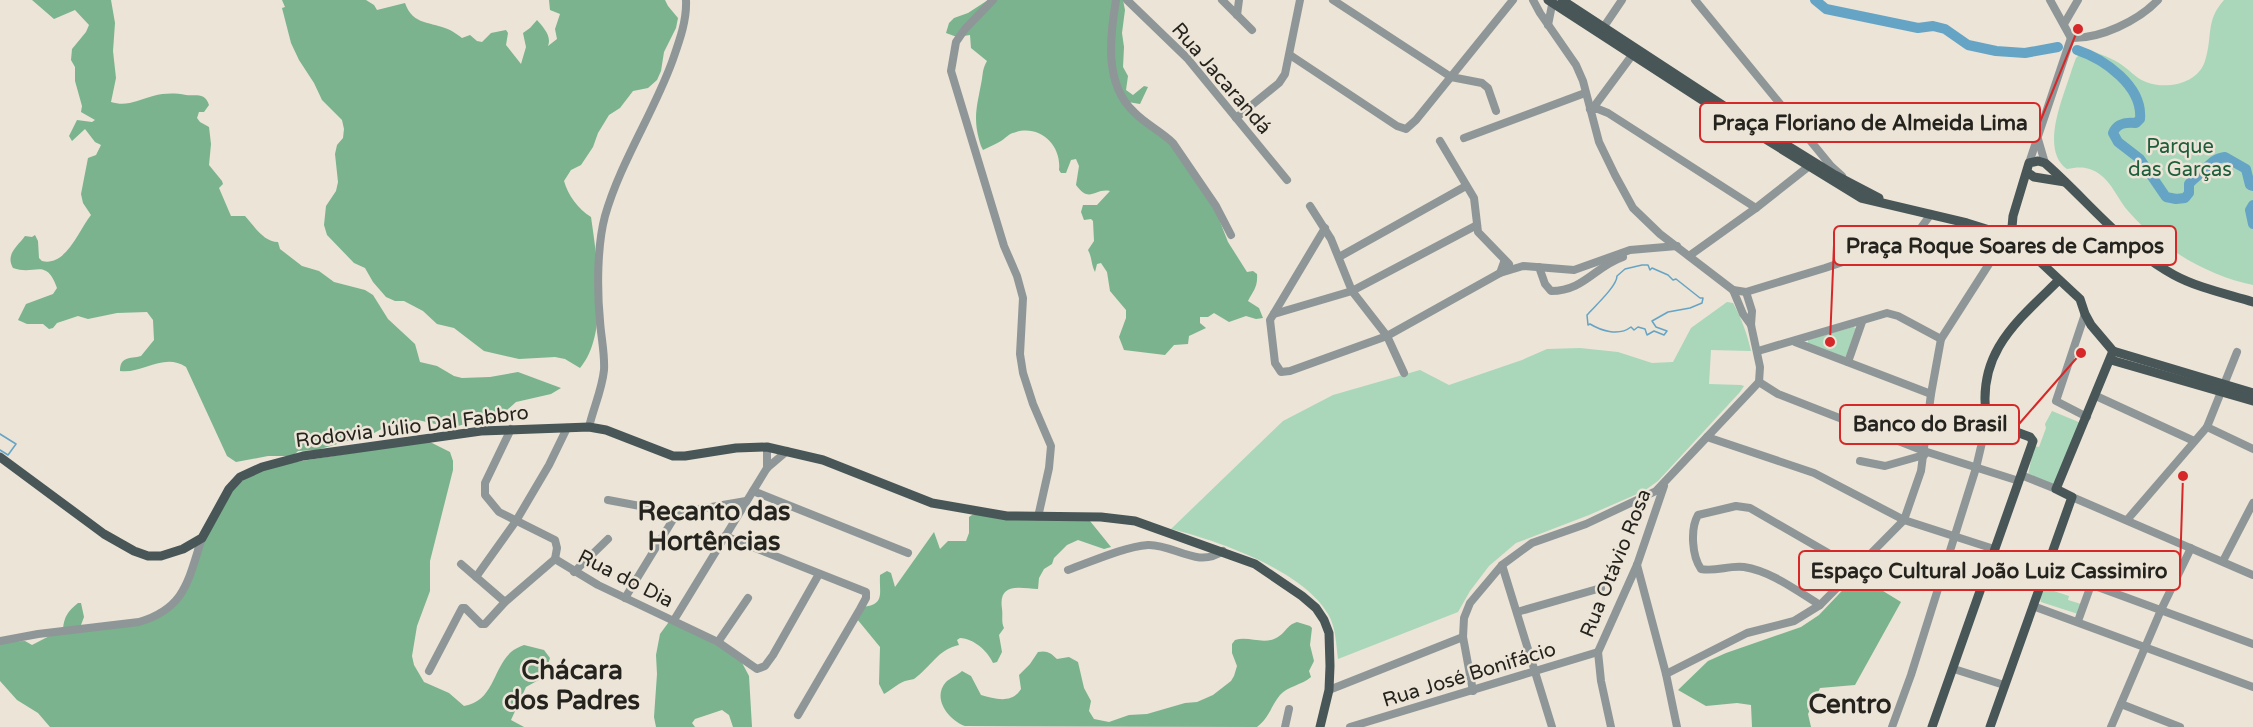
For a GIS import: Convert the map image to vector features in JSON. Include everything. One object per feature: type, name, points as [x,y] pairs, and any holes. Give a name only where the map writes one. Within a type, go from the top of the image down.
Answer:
[{"type":"main road","points":[[1562,0],[1633,54],[1811,164],[1898,206]]},
{"type":"main road","points":[[1551,1],[1602,30],[1704,97]]},
{"type":"main road","points":[[1998,252],[2011,248],[2013,216],[2028,167],[2038,161],[2045,163],[2068,183],[2130,243],[2155,263],[2175,276],[2253,302]]},
{"type":"main road","points":[[2022,188],[2041,178],[2046,168],[2045,163]]},
{"type":"main road","points":[[2028,167],[2041,178],[2068,183]]},
{"type":"main road","points":[[1834,175],[1861,198],[1967,223],[2001,233],[2012,240],[2036,258],[2080,299],[2085,314],[2112,356],[2223,388],[2253,393]]},
{"type":"main road","points":[[1998,252],[1991,242],[1994,236],[2001,233],[2013,216]]},
{"type":"main road","points":[[1967,223],[1998,252],[2036,258]]},
{"type":"main road","points":[[1932,727],[2033,438],[1988,421],[1985,403],[1986,382],[1993,355],[2003,337],[2059,280]]},
{"type":"main road","points":[[1990,727],[2072,496],[2056,489],[2112,356]]},
{"type":"main road","points":[[2223,388],[2253,401]]},
{"type":"main road","name":"Rodovia Júlio Dal Fabbro","points":[[202,538],[229,489],[240,477],[262,467],[303,456],[481,431],[511,429],[589,428],[614,433],[673,456],[735,448],[767,447],[843,467],[932,503],[1007,516],[1101,517],[1135,521],[1255,564],[1288,584],[1316,608],[1329,633],[1329,690],[1320,727]]},
{"type":"main road","points":[[0,457],[104,534],[134,551],[148,556],[161,556],[183,549],[202,538]]},
{"type":"street","points":[[589,428],[604,370],[599,282],[605,216],[616,187],[659,96],[682,31],[686,0]]},
{"type":"street","points":[[993,0],[965,29],[956,42],[951,71],[1004,246],[1017,276],[1023,298],[1020,354],[1023,373],[1051,446],[1050,468],[1038,517]]},
{"type":"street","points":[[1116,0],[1111,54],[1117,86],[1122,98],[1132,111],[1173,143],[1216,206],[1231,235]]},
{"type":"street","name":"Rua Jacarandá","points":[[1127,0],[1187,58],[1287,180]]},
{"type":"street","points":[[1222,0],[1252,30]]},
{"type":"street","points":[[1237,15],[1239,0]]},
{"type":"street","points":[[1236,118],[1279,83],[1286,74],[1300,0]]},
{"type":"street","points":[[1333,0],[1451,77],[1482,83],[1488,88],[1496,111]]},
{"type":"street","points":[[1290,55],[1397,126],[1406,129],[1416,120],[1513,0]]},
{"type":"street","points":[[1533,0],[1539,13],[1576,65],[1603,149],[1633,208],[1646,222],[1733,290],[1746,292],[1896,244],[1920,229],[1931,214]]},
{"type":"street","points":[[1602,30],[1622,0]]},
{"type":"street","points":[[1695,0],[1834,175]]},
{"type":"street","points":[[2028,167],[2071,38],[2050,0]]},
{"type":"street","points":[[2064,24],[2078,0]]},
{"type":"street","points":[[2071,38],[2080,38],[2112,29],[2138,15],[2157,0]]},
{"type":"street","points":[[1548,25],[1551,1]]},
{"type":"street","points":[[1590,109],[1633,54]]},
{"type":"street","points":[[1464,138],[1586,93]]},
{"type":"street","points":[[1590,109],[1608,113],[1756,208]]},
{"type":"street","points":[[2037,137],[2045,163]]},
{"type":"street","points":[[1440,141],[1476,203],[1477,225],[1481,236],[1504,261],[1516,267]]},
{"type":"street","points":[[1689,256],[1756,208],[1811,164]]},
{"type":"street","points":[[1339,257],[1466,186]]},
{"type":"street","points":[[1310,206],[1339,257],[1352,291],[1387,336],[1404,373]]},
{"type":"street","points":[[1274,314],[1352,291],[1477,225]]},
{"type":"street","points":[[1324,228],[1270,320],[1275,363],[1281,372],[1285,373],[1387,336],[1500,273],[1516,267],[1574,270],[1630,250],[1679,248]]},
{"type":"street","points":[[1539,267],[1545,284],[1551,291],[1560,291],[1583,283],[1598,268],[1631,254],[1679,248]]},
{"type":"street","points":[[1666,674],[1747,633],[1794,621],[1820,605],[1904,519],[1922,471],[1931,394],[1941,339],[1998,252]]},
{"type":"street","points":[[1500,273],[1504,261]]},
{"type":"street","points":[[1733,290],[1743,314],[1751,325]]},
{"type":"street","points":[[1473,691],[1463,637],[1464,618],[1470,603],[1502,565],[1532,543],[1586,524],[1656,491],[1759,382],[1758,351],[1751,325],[1752,311],[1746,292]]},
{"type":"street","points":[[1758,351],[1795,342],[1887,313],[1941,339]]},
{"type":"street","points":[[2085,314],[2056,401],[2087,417]]},
{"type":"street","points":[[1848,362],[1862,322]]},
{"type":"street","points":[[1795,342],[1931,394]]},
{"type":"street","points":[[2127,520],[2207,427],[2237,352]]},
{"type":"street","points":[[1759,382],[1778,394],[1924,453],[2056,489]]},
{"type":"street","points":[[2096,396],[2194,441]]},
{"type":"street","points":[[1892,727],[1911,675],[1976,468],[1988,421]]},
{"type":"street","points":[[2207,427],[2253,449]]},
{"type":"street","points":[[476,577],[516,521],[549,465],[567,428]]},
{"type":"street","points":[[511,429],[484,489],[488,501],[499,512],[555,540],[557,548],[555,559]]},
{"type":"street","points":[[1707,437],[1814,473],[1904,519],[1994,549]]},
{"type":"street","points":[[767,447],[767,468]]},
{"type":"street","points":[[674,620],[767,468],[787,451]]},
{"type":"street","points":[[1860,461],[1885,466],[1924,453]]},
{"type":"street","name":"Rua Otávio Rosa","points":[[1611,727],[1601,681],[1598,652],[1637,565],[1665,482]]},
{"type":"street","points":[[753,491],[908,553]]},
{"type":"street","points":[[2072,496],[2253,574]]},
{"type":"street","points":[[608,500],[677,513],[747,501]]},
{"type":"street","points":[[2223,561],[2253,503]]},
{"type":"street","points":[[1820,605],[1765,573],[1734,567],[1717,570],[1701,569],[1694,546],[1695,521],[1698,516],[1736,506],[1750,508],[1835,557],[1854,571]]},
{"type":"street","points":[[626,598],[677,513]]},
{"type":"street","points":[[725,536],[865,591],[866,598],[798,715]]},
{"type":"street","points":[[0,641],[154,618],[166,611],[183,592],[202,538]]},
{"type":"street","points":[[574,572],[608,539]]},
{"type":"street","points":[[1068,570],[1149,545],[1198,558],[1214,557],[1223,551]]},
{"type":"street","points":[[2111,727],[2161,610],[2191,548]]},
{"type":"street","name":"Rua do Dia","points":[[429,671],[462,608],[465,608],[483,624],[555,559],[574,572],[718,642],[753,668],[761,669],[773,656],[819,573]]},
{"type":"street","points":[[460,564],[505,602]]},
{"type":"street","points":[[1502,565],[1552,727]]},
{"type":"street","points":[[1637,565],[1666,674],[1677,727]]},
{"type":"street","points":[[2046,568],[2253,644]]},
{"type":"street","points":[[2079,621],[2091,585]]},
{"type":"street","points":[[1517,612],[1601,588]]},
{"type":"street","points":[[718,642],[748,598]]},
{"type":"street","points":[[2033,606],[2079,621],[2253,687]]},
{"type":"street","points":[[1329,690],[1463,637]]},
{"type":"street","name":"Rua José Bonifácio","points":[[1350,727],[1371,724],[1598,652]]},
{"type":"street","points":[[1953,669],[2004,685]]},
{"type":"street","points":[[2121,704],[2180,727]]},
{"type":"street","points":[[1285,727],[1289,709]]},
{"type":"green space","points":[[32,0],[111,0],[115,23],[113,51],[116,78],[111,102],[127,103],[162,94],[205,98],[209,105],[204,112],[199,112],[197,118],[209,127],[211,144],[209,165],[222,181],[223,184],[219,188],[231,216],[245,216],[256,229],[268,239],[278,242],[280,249],[302,266],[319,271],[334,282],[365,290],[373,295],[388,319],[415,344],[420,362],[437,366],[462,378],[490,377],[518,372],[561,388],[551,394],[516,402],[497,419],[480,419],[452,428],[418,420],[390,424],[362,440],[354,439],[317,450],[298,451],[293,456],[268,456],[236,462],[227,456],[186,367],[178,363],[162,362],[137,370],[120,371],[124,360],[141,356],[154,340],[153,320],[147,312],[117,313],[88,319],[78,316],[57,323],[49,329],[43,324],[27,324],[18,320],[26,304],[53,294],[57,288],[49,273],[44,270],[13,268],[11,254],[25,236],[35,235],[38,241],[39,258],[42,261],[58,258],[71,246],[91,215],[83,203],[81,194],[88,158],[96,155],[101,145],[95,142],[85,129],[72,141],[69,136],[77,120],[92,122],[95,120],[81,112],[82,106],[75,81],[75,67],[71,60],[72,49],[89,25],[75,10],[54,19]]},
{"type":"green space","points":[[282,0],[366,0],[377,10],[405,3],[413,16],[423,22],[443,27],[462,38],[470,35],[482,42],[491,33],[506,30],[508,33],[506,45],[521,64],[526,47],[523,33],[537,20],[548,35],[548,46],[557,39],[555,29],[560,14],[550,10],[549,0],[665,0],[678,18],[676,28],[664,52],[657,80],[648,88],[633,91],[620,108],[609,115],[581,165],[571,170],[564,181],[574,201],[591,217],[598,274],[598,316],[595,336],[580,368],[565,359],[555,357],[519,359],[484,351],[454,328],[437,324],[423,311],[404,301],[395,301],[386,297],[365,268],[354,263],[327,235],[324,225],[326,206],[336,191],[338,182],[335,154],[337,145],[343,138],[344,129],[342,120],[322,100],[299,60],[291,43]]},
{"type":"green space","points":[[988,0],[1123,0],[1125,10],[1122,33],[1123,67],[1128,76],[1126,90],[1133,95],[1144,86],[1148,87],[1140,104],[1128,102],[1169,139],[1217,214],[1228,242],[1247,272],[1253,271],[1257,274],[1256,286],[1248,301],[1259,308],[1263,318],[1256,319],[1246,316],[1229,322],[1214,313],[1208,317],[1200,317],[1200,323],[1206,328],[1189,336],[1188,344],[1174,345],[1165,355],[1124,350],[1119,337],[1126,318],[1126,310],[1110,291],[1107,272],[1101,263],[1097,264],[1095,272],[1088,250],[1094,241],[1093,221],[1084,220],[1081,212],[1083,205],[1097,205],[1110,191],[1085,194],[1081,191],[1076,185],[1079,166],[1076,159],[1071,160],[1066,173],[1061,173],[1057,152],[1052,144],[1039,133],[1022,131],[1011,134],[983,150],[981,146],[976,112],[983,70],[987,61],[971,48],[970,35],[957,37],[946,33],[949,23],[954,18],[968,13]]},
{"type":"green space","name":"Parque das Garças","points":[[2224,0],[2253,0],[2253,285],[2219,275],[2170,248],[2141,225],[2103,177],[2086,168],[2067,169],[2059,160],[2055,149],[2054,136],[2060,107],[2076,58],[2085,49],[2123,65],[2146,82],[2172,85],[2189,80],[2196,75],[2205,61],[2214,15]]},
{"type":"green space","points":[[1727,302],[1733,303],[1736,309],[1751,351],[1711,350],[1709,384],[1744,386],[1740,392],[1658,481],[1644,491],[1516,543],[1489,566],[1458,612],[1338,659],[1331,619],[1316,598],[1300,584],[1258,559],[1235,549],[1171,529],[1283,421],[1333,395],[1420,370],[1449,385],[1547,349],[1580,348],[1618,352],[1652,363],[1673,362],[1691,328]]},
{"type":"green space","points":[[1856,328],[1845,359],[1808,344],[1808,340]]},
{"type":"green space","points":[[2052,411],[2081,423],[2055,487],[2028,475],[2034,446],[2039,447],[2046,428],[2045,424]]},
{"type":"green space","points":[[428,441],[450,452],[453,470],[430,561],[430,591],[417,626],[412,656],[414,665],[424,682],[449,693],[464,706],[481,698],[511,652],[524,645],[544,650],[550,658],[544,677],[526,687],[511,720],[524,727],[50,727],[38,713],[17,700],[0,681],[0,642],[25,641],[32,645],[63,629],[67,614],[78,603],[81,603],[84,617],[81,625],[106,627],[150,617],[158,610],[169,606],[189,577],[195,546],[220,505],[250,472],[289,463]]},
{"type":"green space","points":[[972,515],[1081,516],[1090,521],[1111,547],[1104,549],[1078,540],[1067,545],[1054,558],[1052,564],[1044,569],[1039,578],[1038,589],[1012,588],[1003,594],[1004,628],[999,635],[1002,652],[997,662],[993,663],[984,650],[975,643],[960,638],[957,640],[959,645],[945,650],[920,675],[902,682],[884,694],[879,684],[880,647],[857,619],[860,607],[874,604],[877,601],[880,593],[880,575],[887,571],[891,573],[895,587],[934,532],[940,549],[948,541],[966,541],[969,533],[969,517]]},
{"type":"green space","points":[[2049,572],[2057,575],[2054,591],[2069,596],[2068,600],[2081,604],[2078,614],[2041,602],[2040,598]]},
{"type":"green space","points":[[1857,575],[1901,602],[1855,685],[1820,688],[1808,714],[1811,727],[1752,727],[1751,705],[1737,703],[1706,706],[1678,690],[1708,661],[1801,627],[1819,615]]},
{"type":"green space","points":[[671,619],[740,659],[749,676],[752,727],[733,727],[729,715],[722,710],[695,719],[692,723],[695,727],[656,727],[654,717],[656,655],[660,634]]},
{"type":"green space","points":[[1297,622],[1312,628],[1310,645],[1314,661],[1309,671],[1311,677],[1283,692],[1257,727],[965,726],[948,714],[941,702],[942,689],[946,682],[962,671],[971,676],[981,695],[997,699],[1013,697],[1021,689],[1019,675],[1038,652],[1044,651],[1057,659],[1069,657],[1078,662],[1084,688],[1091,701],[1089,711],[1094,719],[1109,722],[1129,715],[1147,714],[1185,703],[1197,702],[1213,695],[1234,676],[1237,666],[1232,653],[1232,644],[1235,640],[1274,639]]},
{"type":"waterway","points":[[1815,0],[1826,9],[1918,28],[1933,26],[1945,29],[1968,45],[1996,51],[2025,53],[2058,47]]},
{"type":"waterway","points":[[2077,50],[2110,67],[2129,85],[2139,107],[2140,119],[2136,123],[2119,125],[2113,133],[2118,142],[2140,159],[2166,197],[2185,198],[2189,193],[2189,184],[2213,161],[2225,157],[2246,169],[2250,185],[2253,186]]},
{"type":"waterway","points":[[2253,205],[2250,210],[2253,224]]},
{"type":"waterway","points":[[1642,265],[1648,265],[1650,270],[1652,268],[1668,275],[1673,280],[1676,279],[1703,298],[1702,303],[1668,312],[1652,321],[1656,327],[1667,331],[1664,335],[1654,331],[1647,335],[1645,329],[1638,327],[1634,330],[1631,327],[1615,332],[1588,325],[1587,315],[1610,290],[1617,276],[1625,269],[1642,265]]},
{"type":"waterway","points":[[0,434],[16,444],[8,455],[0,450]]},
{"type":"place","name":"Praça Floriano de Almeida Lima","points":[[2078,29]]},
{"type":"place","name":"Praça Roque Soares de Campos","points":[[1830,342]]},
{"type":"place","name":"Banco do Brasil","points":[[2081,353]]},
{"type":"place","name":"Espaço Cultural João Luiz Cassimiro","points":[[2183,476]]},
{"type":"district","name":"Recanto das Hortências","points":[[714,526]]},
{"type":"district","name":"Chácara dos Padres","points":[[572,685]]},
{"type":"district","name":"Centro","points":[[1850,704]]}]
